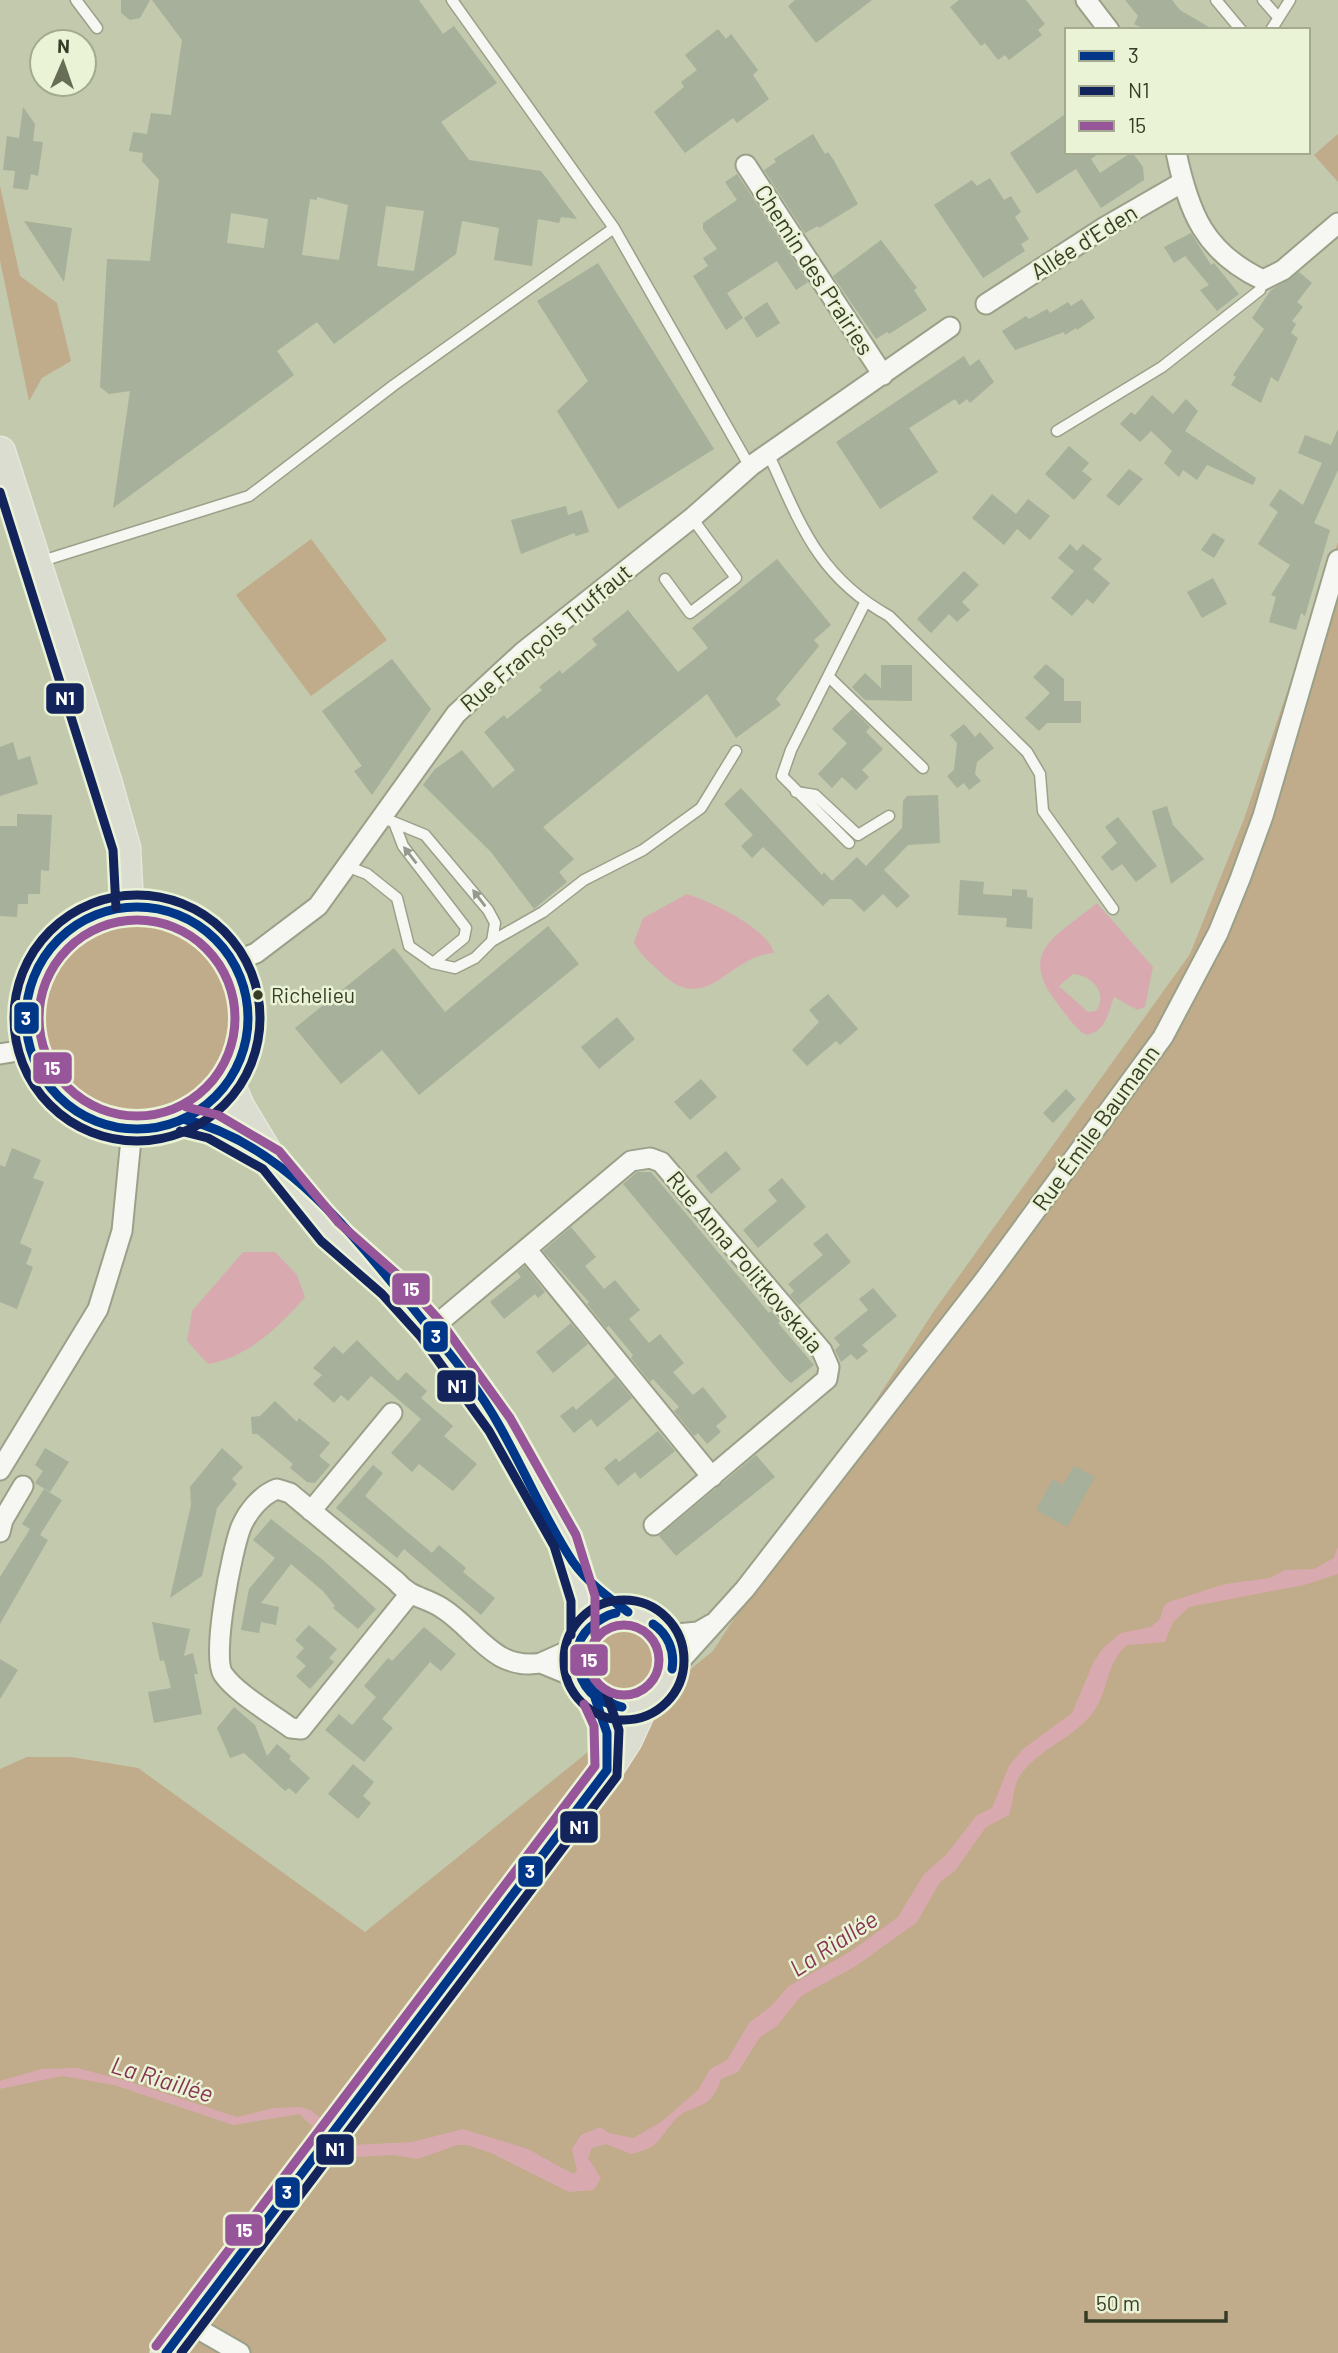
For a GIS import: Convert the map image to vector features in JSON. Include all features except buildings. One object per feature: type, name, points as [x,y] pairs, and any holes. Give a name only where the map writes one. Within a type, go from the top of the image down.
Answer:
[{"type":"main road","points":[[0,452],[125,848],[128,907]]},
{"type":"main road","points":[[128,907],[159,909],[189,919],[214,937],[233,962],[245,991],[248,1022],[243,1053],[229,1081],[208,1103],[183,1119],[158,1127],[132,1129],[98,1122],[68,1105],[44,1080],[30,1049],[25,1016],[31,984],[45,954],[67,930],[96,914],[128,907]]},
{"type":"main road","points":[[229,1081],[239,1107],[271,1160]]},
{"type":"main road","points":[[183,1119],[213,1126],[271,1160],[342,1222],[368,1251],[391,1285],[432,1329],[499,1424],[574,1563],[583,1599],[577,1668],[605,1714],[609,1742],[607,1770]]},
{"type":"main road","points":[[166,2353],[607,1770],[627,1739],[643,1704],[661,1690],[671,1671],[670,1646],[666,1635],[656,1624],[628,1612],[607,1597],[574,1563]]},
{"type":"main road","points":[[581,1640],[602,1618],[628,1612]]},
{"type":"main road","points":[[588,1688],[618,1707],[643,1704]]},
{"type":"street","points":[[1086,0],[1108,28]]},
{"type":"street","points":[[1176,154],[1182,182],[1191,206],[1216,251],[1243,271],[1263,280],[1283,270],[1338,223]]},
{"type":"street","name":"Chemin des Prairies","points":[[746,165],[883,375]]},
{"type":"street","name":"Allée d'Eden","points":[[986,304],[1182,182]]},
{"type":"street","points":[[768,453],[950,327]]},
{"type":"street","name":"Rue François Truffaut","points":[[233,962],[256,953],[318,906],[346,866],[388,821],[456,714],[523,652],[692,518],[768,453]]},
{"type":"street","name":"Rue Émile Baumann","points":[[671,1671],[716,1622],[986,1278],[1163,1037],[1213,944],[1240,879],[1267,803],[1338,560]]},
{"type":"street","points":[[0,1054],[30,1049]]},
{"type":"street","points":[[0,1470],[99,1309],[122,1231],[132,1129]]},
{"type":"street","name":"Rue Anna Politkovskaia","points":[[432,1329],[631,1161],[650,1158],[661,1162],[822,1351],[829,1367],[827,1379],[654,1525]]},
{"type":"street","points":[[527,1250],[712,1476]]},
{"type":"street","points":[[311,1511],[392,1413]]},
{"type":"street","points":[[0,1530],[23,1486]]},
{"type":"street","points":[[409,1595],[301,1729],[290,1728],[223,1674],[218,1649],[241,1528],[261,1499],[277,1489],[290,1493],[396,1581],[409,1595],[442,1608],[485,1647],[513,1663],[541,1663],[561,1657],[581,1640]]},
{"type":"street","points":[[666,1635],[698,1632],[716,1622]]},
{"type":"street","points":[[541,1663],[588,1688]]},
{"type":"street","points":[[188,2323],[240,2353]]},
{"type":"lane","points":[[76,0],[97,28]]},
{"type":"lane","points":[[452,0],[614,228],[750,467]]},
{"type":"lane","points":[[1216,0],[1239,28]]},
{"type":"lane","points":[[1263,0],[1278,17]]},
{"type":"lane","points":[[1272,28],[1290,0]]},
{"type":"lane","points":[[36,563],[249,496],[394,385],[614,228]]},
{"type":"lane","points":[[1057,431],[1162,368],[1260,290],[1263,280]]},
{"type":"lane","points":[[768,453],[810,545],[865,603],[888,616],[1027,752],[1040,774],[1043,811],[1113,909]]},
{"type":"lane","points":[[665,579],[690,613],[736,578],[692,518]]},
{"type":"lane","points":[[849,843],[795,792],[782,776],[791,750],[865,603]]},
{"type":"lane","points":[[829,677],[923,768]]},
{"type":"lane","points":[[346,866],[368,874],[397,898],[409,946],[433,963],[455,968],[475,958],[492,941],[543,912],[584,880],[643,850],[701,808],[736,751]]},
{"type":"lane","points":[[795,792],[815,795],[858,835],[889,816]]},
{"type":"lane","points":[[388,821],[425,835],[460,874],[495,923],[492,941]]},
{"type":"lane","points":[[388,821],[403,846],[466,928],[464,938],[433,963]]},
{"type":"shaded area","points":[[1338,134],[1338,182],[1314,155]]},
{"type":"shaded area","points":[[0,186],[20,276],[57,303],[71,361],[42,378],[29,401],[0,260]]},
{"type":"shaded area","points":[[311,539],[387,640],[311,696],[236,595]]},
{"type":"shaded area","points":[[1338,542],[1338,2353],[0,2353],[0,1769],[27,1757],[71,1757],[138,1768],[365,1932],[713,1651],[934,1311],[1190,954],[1244,819]]},
{"type":"shaded area","points":[[687,894],[750,925],[761,934],[774,953],[743,964],[704,987],[691,989],[676,984],[638,950],[634,942],[643,918]]},
{"type":"shaded area","points":[[1097,903],[1153,967],[1145,1007],[1137,1010],[1114,997],[1102,1026],[1086,1035],[1074,1025],[1045,985],[1040,970],[1041,957],[1056,935]],"holes":[[[1073,974],[1092,981],[1099,992],[1096,1011],[1088,1012],[1059,986]]]},
{"type":"shaded area","points":[[137,923],[174,930],[206,951],[227,983],[234,1020],[227,1057],[206,1089],[174,1110],[137,1117],[100,1110],[68,1089],[47,1057],[40,1020],[47,983],[68,951],[100,930]]},
{"type":"shaded area","points":[[243,1252],[275,1252],[297,1275],[305,1297],[261,1340],[236,1355],[208,1364],[187,1341],[192,1311]]},
{"type":"shaded area","name":"La Riallée","points":[[1338,1546],[1338,1574],[1304,1585],[1189,1607],[1173,1622],[1165,1642],[1127,1645],[1111,1668],[1103,1694],[1094,1711],[1021,1774],[1009,1815],[986,1827],[955,1871],[940,1882],[917,1922],[856,1966],[801,1996],[777,2026],[760,2037],[738,2072],[721,2079],[717,2090],[706,2103],[680,2115],[653,2146],[631,2154],[606,2144],[592,2148],[588,2158],[601,2178],[594,2190],[569,2192],[491,2153],[467,2145],[457,2145],[418,2159],[392,2155],[354,2157],[338,2149],[299,2114],[233,2125],[114,2085],[62,2076],[0,2089],[0,2081],[42,2069],[77,2068],[127,2081],[237,2117],[274,2108],[301,2107],[312,2111],[352,2145],[412,2142],[463,2129],[528,2149],[573,2174],[577,2171],[572,2149],[581,2135],[600,2127],[609,2133],[633,2138],[661,2122],[698,2090],[710,2069],[727,2060],[749,2023],[770,2007],[789,1986],[850,1952],[898,1917],[924,1874],[946,1855],[976,1816],[992,1808],[1009,1766],[1023,1749],[1072,1713],[1094,1661],[1104,1647],[1121,1633],[1151,1627],[1160,1619],[1164,1606],[1169,1602],[1225,1584],[1270,1578],[1285,1570],[1314,1569],[1334,1558]]},
{"type":"shaded area","points":[[626,1621],[640,1624],[652,1632],[660,1644],[663,1658],[660,1672],[652,1684],[640,1692],[626,1695],[612,1692],[600,1684],[592,1672],[589,1658],[592,1644],[600,1632],[612,1624]]},
{"type":"transit line","name":"N1","points":[[0,492],[113,850],[116,908]]},
{"type":"transit line","name":"N1","points":[[137,895],[173,900],[205,916],[224,931],[239,950],[255,982],[260,1018],[255,1054],[239,1086],[224,1105],[205,1120],[173,1136],[137,1141],[101,1136],[69,1120],[50,1105],[35,1086],[19,1054],[14,1018],[19,982],[35,950],[50,931],[69,916],[101,900],[137,895]]},
{"type":"transit line","name":"3","points":[[137,907],[169,912],[189,920],[215,940],[235,966],[243,986],[248,1018],[243,1050],[235,1070],[215,1096],[189,1116],[169,1124],[137,1129],[105,1124],[85,1116],[59,1096],[39,1070],[31,1050],[26,1018],[31,986],[39,966],[59,940],[85,920],[105,912],[137,907]]},
{"type":"transit line","name":"15","points":[[137,920],[175,927],[207,948],[228,980],[235,1018],[228,1056],[207,1088],[175,1109],[137,1116],[99,1109],[67,1088],[46,1056],[39,1018],[46,980],[67,948],[99,927],[137,920]]},
{"type":"transit line","name":"15","points":[[186,1107],[218,1115],[279,1151],[339,1223],[399,1276],[441,1322],[510,1418],[576,1535],[595,1596],[595,1635]]},
{"type":"transit line","name":"3","points":[[183,1119],[219,1131],[252,1148],[283,1169],[364,1249],[459,1365],[480,1395],[573,1562],[592,1583],[628,1612]]},
{"type":"transit line","name":"N1","points":[[180,1131],[208,1138],[263,1169],[321,1241],[382,1294],[421,1337],[489,1431],[554,1546],[571,1601],[571,1635]]},
{"type":"transit line","name":"N1","points":[[624,1600],[647,1605],[666,1618],[679,1637],[684,1660],[679,1683],[666,1702],[647,1715],[624,1720],[601,1715],[582,1702],[569,1683],[564,1660],[569,1637],[582,1618],[601,1605],[624,1600]]},
{"type":"transit line","name":"3","points":[[616,1613],[597,1622],[585,1633],[578,1645],[577,1658],[587,1683],[609,1702],[622,1707]]},
{"type":"transit line","name":"3","points":[[653,1624],[669,1643],[672,1669]]},
{"type":"transit line","name":"15","points":[[631,1625],[644,1631],[653,1640],[657,1646],[659,1660],[657,1674],[649,1685],[638,1693],[617,1695],[599,1685],[591,1674],[589,1653],[599,1635],[610,1627],[631,1625]]},
{"type":"transit line","name":"3","points":[[577,1661],[582,1679],[591,1693],[604,1702],[622,1707]]},
{"type":"transit line","name":"N1","points":[[181,2353],[617,1776],[619,1730],[606,1692]]},
{"type":"transit line","name":"3","points":[[166,2353],[607,1770],[607,1733],[595,1698]]},
{"type":"transit line","name":"15","points":[[156,2346],[595,1766],[594,1726],[584,1704]]},
{"type":"place","name":"Richelieu","points":[[258,995]]},
{"type":"water label","name":"La Riaillée","points":[[162,2080]]}]
